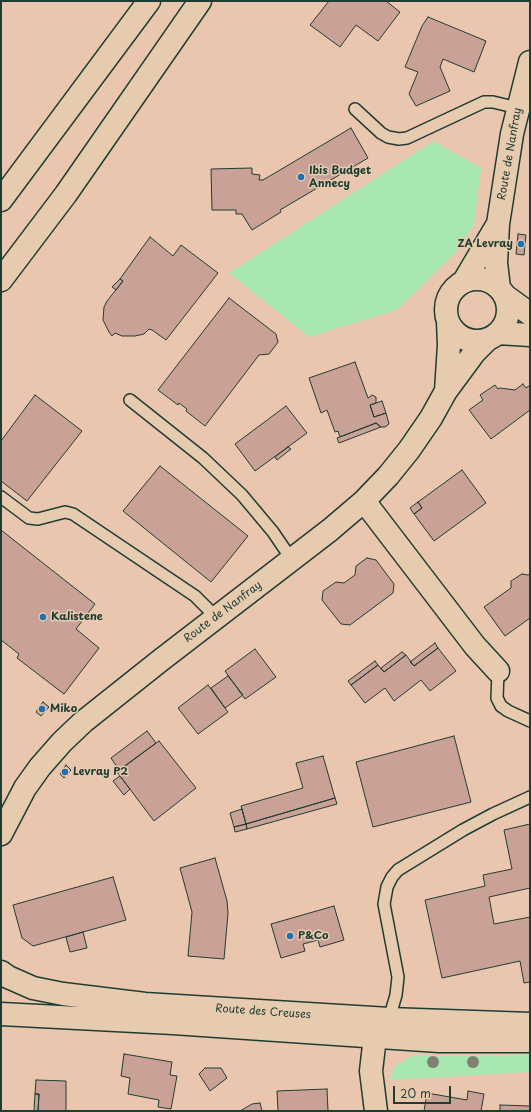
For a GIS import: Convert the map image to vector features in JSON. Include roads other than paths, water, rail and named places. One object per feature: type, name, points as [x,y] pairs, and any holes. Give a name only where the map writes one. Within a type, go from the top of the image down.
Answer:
[{"type":"main road","points":[[1,280],[66,194],[200,1]]},
{"type":"main road","points":[[1,200],[148,2]]},
{"type":"main road","name":"Route de Nanfray","points":[[1,834],[25,788],[40,767],[62,742],[92,714],[292,560],[348,516],[364,501],[388,476],[421,434],[446,391],[474,353],[504,325],[508,315],[508,305],[502,292],[496,263],[498,224],[512,134],[530,62]]},
{"type":"main road","name":"Route de Nanfray","points":[[446,391],[449,345],[446,303],[456,286],[464,282],[498,224]]},
{"type":"main road","points":[[464,282],[473,279],[491,283],[530,314]]},
{"type":"main road","points":[[448,322],[452,330],[464,339],[469,340],[479,341],[493,336],[530,335]]},
{"type":"main road","points":[[364,501],[475,646],[498,672]]},
{"type":"main road","name":"Route des Creuses","points":[[1,972],[8,977],[33,988],[63,994],[145,1004],[426,1021],[530,1024]]},
{"type":"main road","name":"Route des Creuses","points":[[1,1014],[439,1041],[530,1041]]},
{"type":"main road","points":[[345,1036],[372,1028],[389,1019]]},
{"type":"main road","points":[[376,1111],[371,1071],[376,1037],[390,1029],[426,1021]]},
{"type":"lane","points":[[355,109],[381,133],[388,137],[399,139],[407,138],[484,102],[493,102],[518,108]]},
{"type":"lane","points":[[130,400],[203,458],[242,495],[273,532],[292,560]]},
{"type":"lane","points":[[1,497],[28,518],[38,519],[65,512],[72,514],[194,596],[216,618]]},
{"type":"lane","points":[[498,672],[497,698],[501,706],[508,711],[530,721]]},
{"type":"lane","points":[[389,1019],[396,994],[398,977],[384,904],[386,887],[392,877],[398,870],[463,830],[530,796]]},
{"type":"place","name":"Ibis Budget Annecy","points":[[301,177]]},
{"type":"place","name":"ZA Levray","points":[[521,244]]},
{"type":"place","name":"Kalistene","points":[[43,617]]},
{"type":"place","name":"Miko","points":[[42,709]]},
{"type":"place","name":"Levray P2","points":[[65,772]]},
{"type":"place","name":"P&Co","points":[[290,936]]}]
